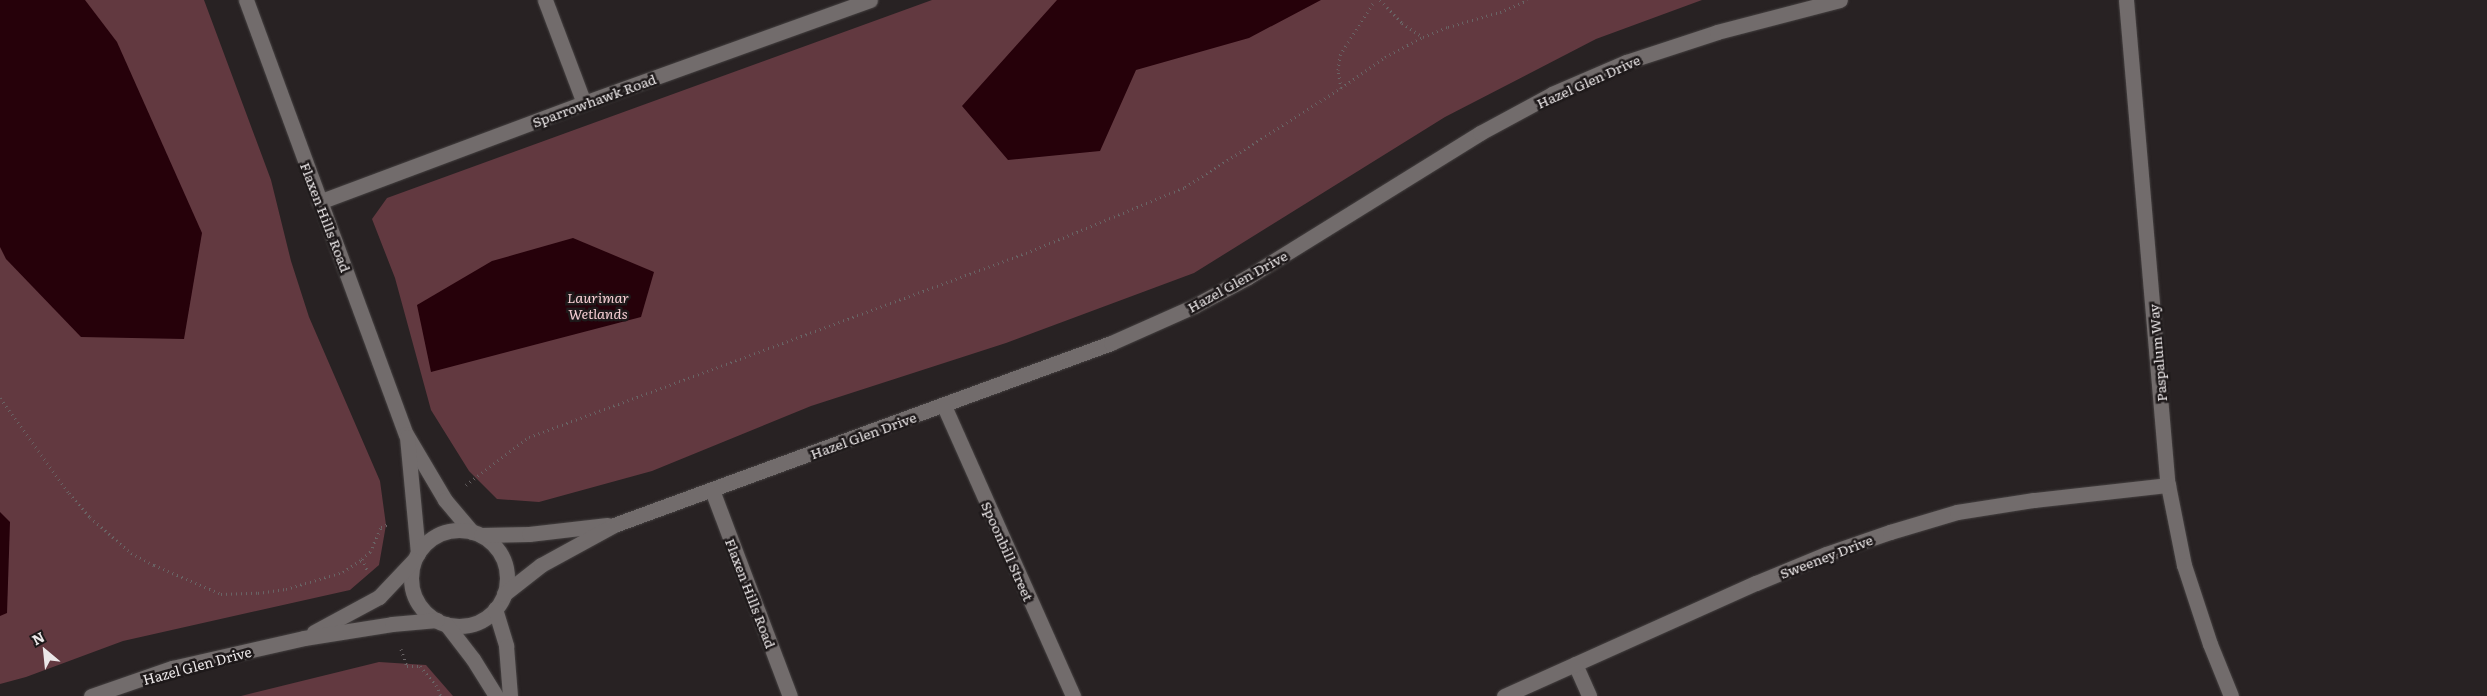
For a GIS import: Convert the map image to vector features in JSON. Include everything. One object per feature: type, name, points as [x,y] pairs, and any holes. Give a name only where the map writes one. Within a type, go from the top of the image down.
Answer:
[{"type":"street","name":"Flaxen Hills Road","points":[[246,0],[406,434],[445,500],[477,534]]},
{"type":"street","points":[[545,0],[584,103]]},
{"type":"street","name":"Sparrowhawk Road","points":[[319,202],[584,103],[870,0]]},
{"type":"street","name":"Hazel Glen Drive","points":[[504,594],[541,565],[614,525],[944,406],[1111,343],[1194,306],[1256,272],[1480,133],[1552,94],[1626,62],[1717,32],[1840,0]]},
{"type":"street","name":"Paspalum Way","points":[[2126,0],[2168,485],[2184,565],[2210,644],[2231,696]]},
{"type":"street","name":"Spoonbill Street","points":[[944,406],[1073,696]]},
{"type":"street","name":"Flaxen Hills Road","points":[[406,434],[416,557]]},
{"type":"street","name":"Sweeney Drive","points":[[1504,696],[1826,554],[1890,532],[1957,512],[2034,500],[2168,485]]},
{"type":"street","name":"Flaxen Hills Road","points":[[712,490],[790,696]]},
{"type":"street","name":"Hazel Glen Drive","points":[[477,534],[529,534],[614,525]]},
{"type":"street","points":[[441,622],[473,624],[485,618],[495,609],[504,594],[506,581],[505,567],[500,554],[492,543],[477,534],[457,530],[442,534],[428,541],[416,557],[411,574],[414,594],[425,612],[441,622],[473,659],[496,696]]},
{"type":"street","name":"Hazel Glen Drive","points":[[304,638],[379,597],[416,557]]},
{"type":"street","points":[[495,609],[506,646],[510,696]]},
{"type":"street","name":"Hazel Glen Drive","points":[[91,696],[172,668],[304,638],[392,624],[441,622]]},
{"type":"street","points":[[1575,664],[1589,696]]},
{"type":"path","points":[[1341,88],[1338,70],[1340,55],[1375,0]]},
{"type":"path","points":[[1380,0],[1402,23],[1423,37]]},
{"type":"path","points":[[445,500],[529,438],[1026,253],[1184,187],[1341,88],[1385,57],[1423,37],[1448,27],[1500,12],[1528,0]]},
{"type":"path","points":[[0,398],[69,493],[90,517],[131,553],[222,594],[286,589],[343,572],[362,560],[370,552],[381,527],[413,514]]},
{"type":"path","points":[[362,560],[379,597]]},
{"type":"path","points":[[392,624],[407,666],[420,666],[436,685],[441,696]]},
{"type":"green space","points":[[0,0],[204,0],[271,180],[291,261],[309,317],[380,481],[386,525],[379,565],[350,590],[123,641],[26,677],[0,684]]},
{"type":"green space","name":"Laurimar Wetlands","points":[[932,0],[1702,0],[1596,39],[1445,117],[1194,273],[1006,343],[811,406],[652,471],[539,502],[497,499],[469,471],[431,410],[395,278],[372,219],[387,198]]},
{"type":"green space","points":[[379,662],[426,665],[453,696],[241,696]]},
{"type":"shaded area","points":[[0,0],[85,0],[117,42],[202,233],[184,339],[81,337],[6,259],[0,247]]},
{"type":"shaded area","points":[[1057,0],[1321,0],[1249,38],[1136,70],[1100,151],[1008,160],[962,106]]},
{"type":"shaded area","points":[[573,238],[654,272],[641,317],[431,372],[417,305],[492,261]]},
{"type":"shaded area","points":[[0,512],[10,522],[7,613],[0,616]]}]
